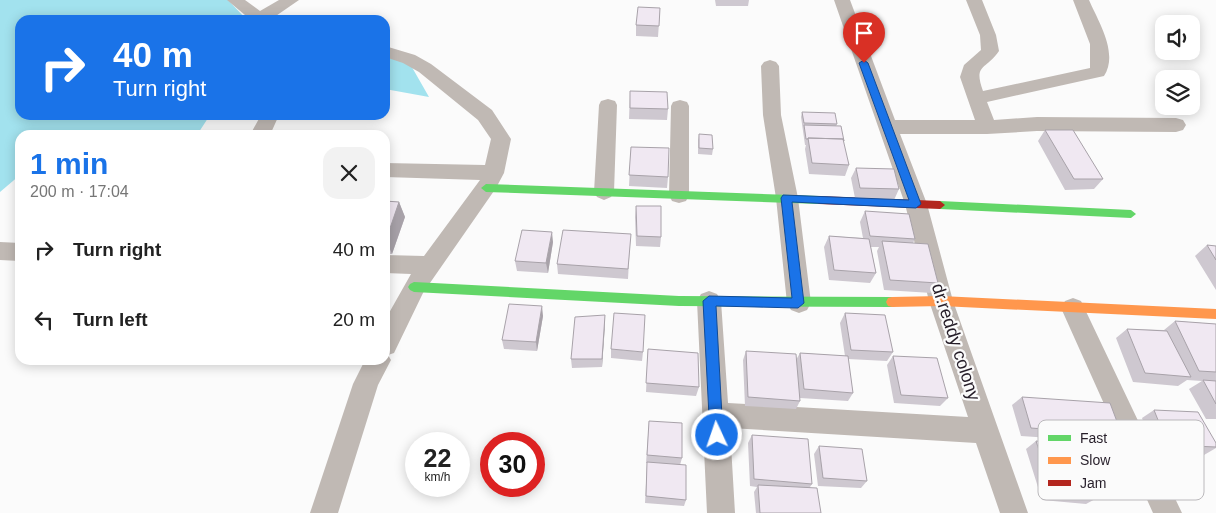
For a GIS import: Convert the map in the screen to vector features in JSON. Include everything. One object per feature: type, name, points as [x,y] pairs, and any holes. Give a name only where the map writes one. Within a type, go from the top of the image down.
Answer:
[{"type":"street","points":[[235,0],[256,15]]},
{"type":"street","points":[[267,15],[291,0]]},
{"type":"street","name":"dr.reddy colony","points":[[842,0],[916,204],[941,301],[1014,513]]},
{"type":"street","points":[[974,0],[988,35],[990,51],[970,69],[969,77],[988,127]]},
{"type":"street","points":[[977,98],[1098,72],[1102,61],[1101,48],[1081,0]]},
{"type":"street","points":[[390,53],[409,59],[424,68],[485,115],[501,139],[490,180],[428,265],[414,287],[390,335]]},
{"type":"street","points":[[770,66],[772,116],[786,198],[798,303]]},
{"type":"street","points":[[604,192],[608,105]]},
{"type":"street","points":[[679,195],[680,106]]},
{"type":"street","points":[[888,127],[988,127],[1037,124],[1176,125]]},
{"type":"street","points":[[390,170],[604,192],[786,198],[1131,214]]},
{"type":"street","points":[[0,252],[15,252]]},
{"type":"street","points":[[390,264],[428,265]]},
{"type":"street","points":[[414,287],[679,301],[798,303],[941,301],[1214,317]]},
{"type":"street","points":[[709,301],[721,513]]},
{"type":"street","points":[[1073,308],[1125,420]]},
{"type":"street","points":[[324,513],[366,384],[376,365]]},
{"type":"street","points":[[716,416],[986,431]]},
{"type":"street","points":[[1162,500],[1168,513]]},
{"type":"water","points":[[0,0],[228,0],[242,15],[15,15],[15,120],[207,120],[200,130],[15,130],[15,179],[0,192]]},
{"type":"water","points":[[390,58],[409,62],[429,97],[390,90]]},
{"type":"building","points":[[638,7],[660,8],[659,26],[636,25]]},
{"type":"building","points":[[630,91],[667,92],[668,109],[630,108]]},
{"type":"building","points":[[802,112],[835,113],[837,124],[804,123]]},
{"type":"building","points":[[804,125],[841,126],[844,141],[843,139],[806,139]]},
{"type":"building","points":[[1045,130],[1073,130],[1103,179],[1074,179]]},
{"type":"building","points":[[699,134],[712,135],[713,149],[699,148]]},
{"type":"building","points":[[808,138],[843,139],[849,165],[812,163]]},
{"type":"building","points":[[631,147],[669,148],[668,177],[629,175]]},
{"type":"building","points":[[856,168],[894,169],[899,189],[860,188]]},
{"type":"building","points":[[390,201],[399,202],[390,228]]},
{"type":"building","points":[[636,206],[661,206],[661,237],[637,236]]},
{"type":"building","points":[[865,211],[909,214],[915,239],[870,236]]},
{"type":"building","points":[[522,230],[552,232],[546,263],[515,261]]},
{"type":"building","points":[[563,230],[631,234],[628,269],[557,264]]},
{"type":"building","points":[[829,236],[869,239],[876,273],[834,270]]},
{"type":"building","points":[[882,241],[928,244],[938,283],[890,280]]},
{"type":"building","points":[[1207,245],[1216,246],[1216,260]]},
{"type":"building","points":[[509,304],[542,306],[536,342],[502,340]]},
{"type":"building","points":[[614,313],[645,315],[643,352],[611,349]]},
{"type":"building","points":[[845,313],[885,315],[893,352],[851,350]]},
{"type":"building","points":[[605,315],[602,359],[571,359],[575,317]]},
{"type":"building","points":[[1175,321],[1216,324],[1216,372],[1199,371]]},
{"type":"building","points":[[1127,329],[1167,331],[1191,377],[1145,373]]},
{"type":"building","points":[[648,349],[698,353],[699,387],[646,383]]},
{"type":"building","points":[[746,351],[796,354],[800,401],[748,397]]},
{"type":"building","points":[[800,353],[848,356],[853,393],[804,389]]},
{"type":"building","points":[[893,356],[937,358],[948,398],[901,395]]},
{"type":"building","points":[[1203,380],[1216,381],[1216,404]]},
{"type":"building","points":[[1022,397],[1110,403],[1116,420],[1038,420],[1038,429],[1031,428]]},
{"type":"building","points":[[1154,410],[1198,412],[1203,420],[1158,420]]},
{"type":"building","points":[[649,421],[682,423],[682,458],[647,455]]},
{"type":"building","points":[[1204,422],[1216,443],[1216,447],[1204,446]]},
{"type":"building","points":[[752,435],[808,439],[812,484],[754,479]]},
{"type":"building","points":[[819,446],[862,449],[867,481],[823,478]]},
{"type":"building","points":[[647,462],[686,465],[686,500],[646,496]]},
{"type":"building","points":[[758,485],[817,488],[821,513],[760,513]]},
{"type":"traffic: fast","points":[[486,188],[819,200]]},
{"type":"traffic: fast","points":[[940,205],[1131,214]]},
{"type":"traffic: fast","points":[[414,287],[679,301],[892,302]]},
{"type":"traffic: slow","points":[[892,302],[941,301],[1216,314]]},
{"type":"traffic: jam","points":[[819,200],[940,205]]},
{"type":"route","points":[[717,435],[709,301],[742,300],[798,303],[786,198],[916,204],[864,63]]}]
